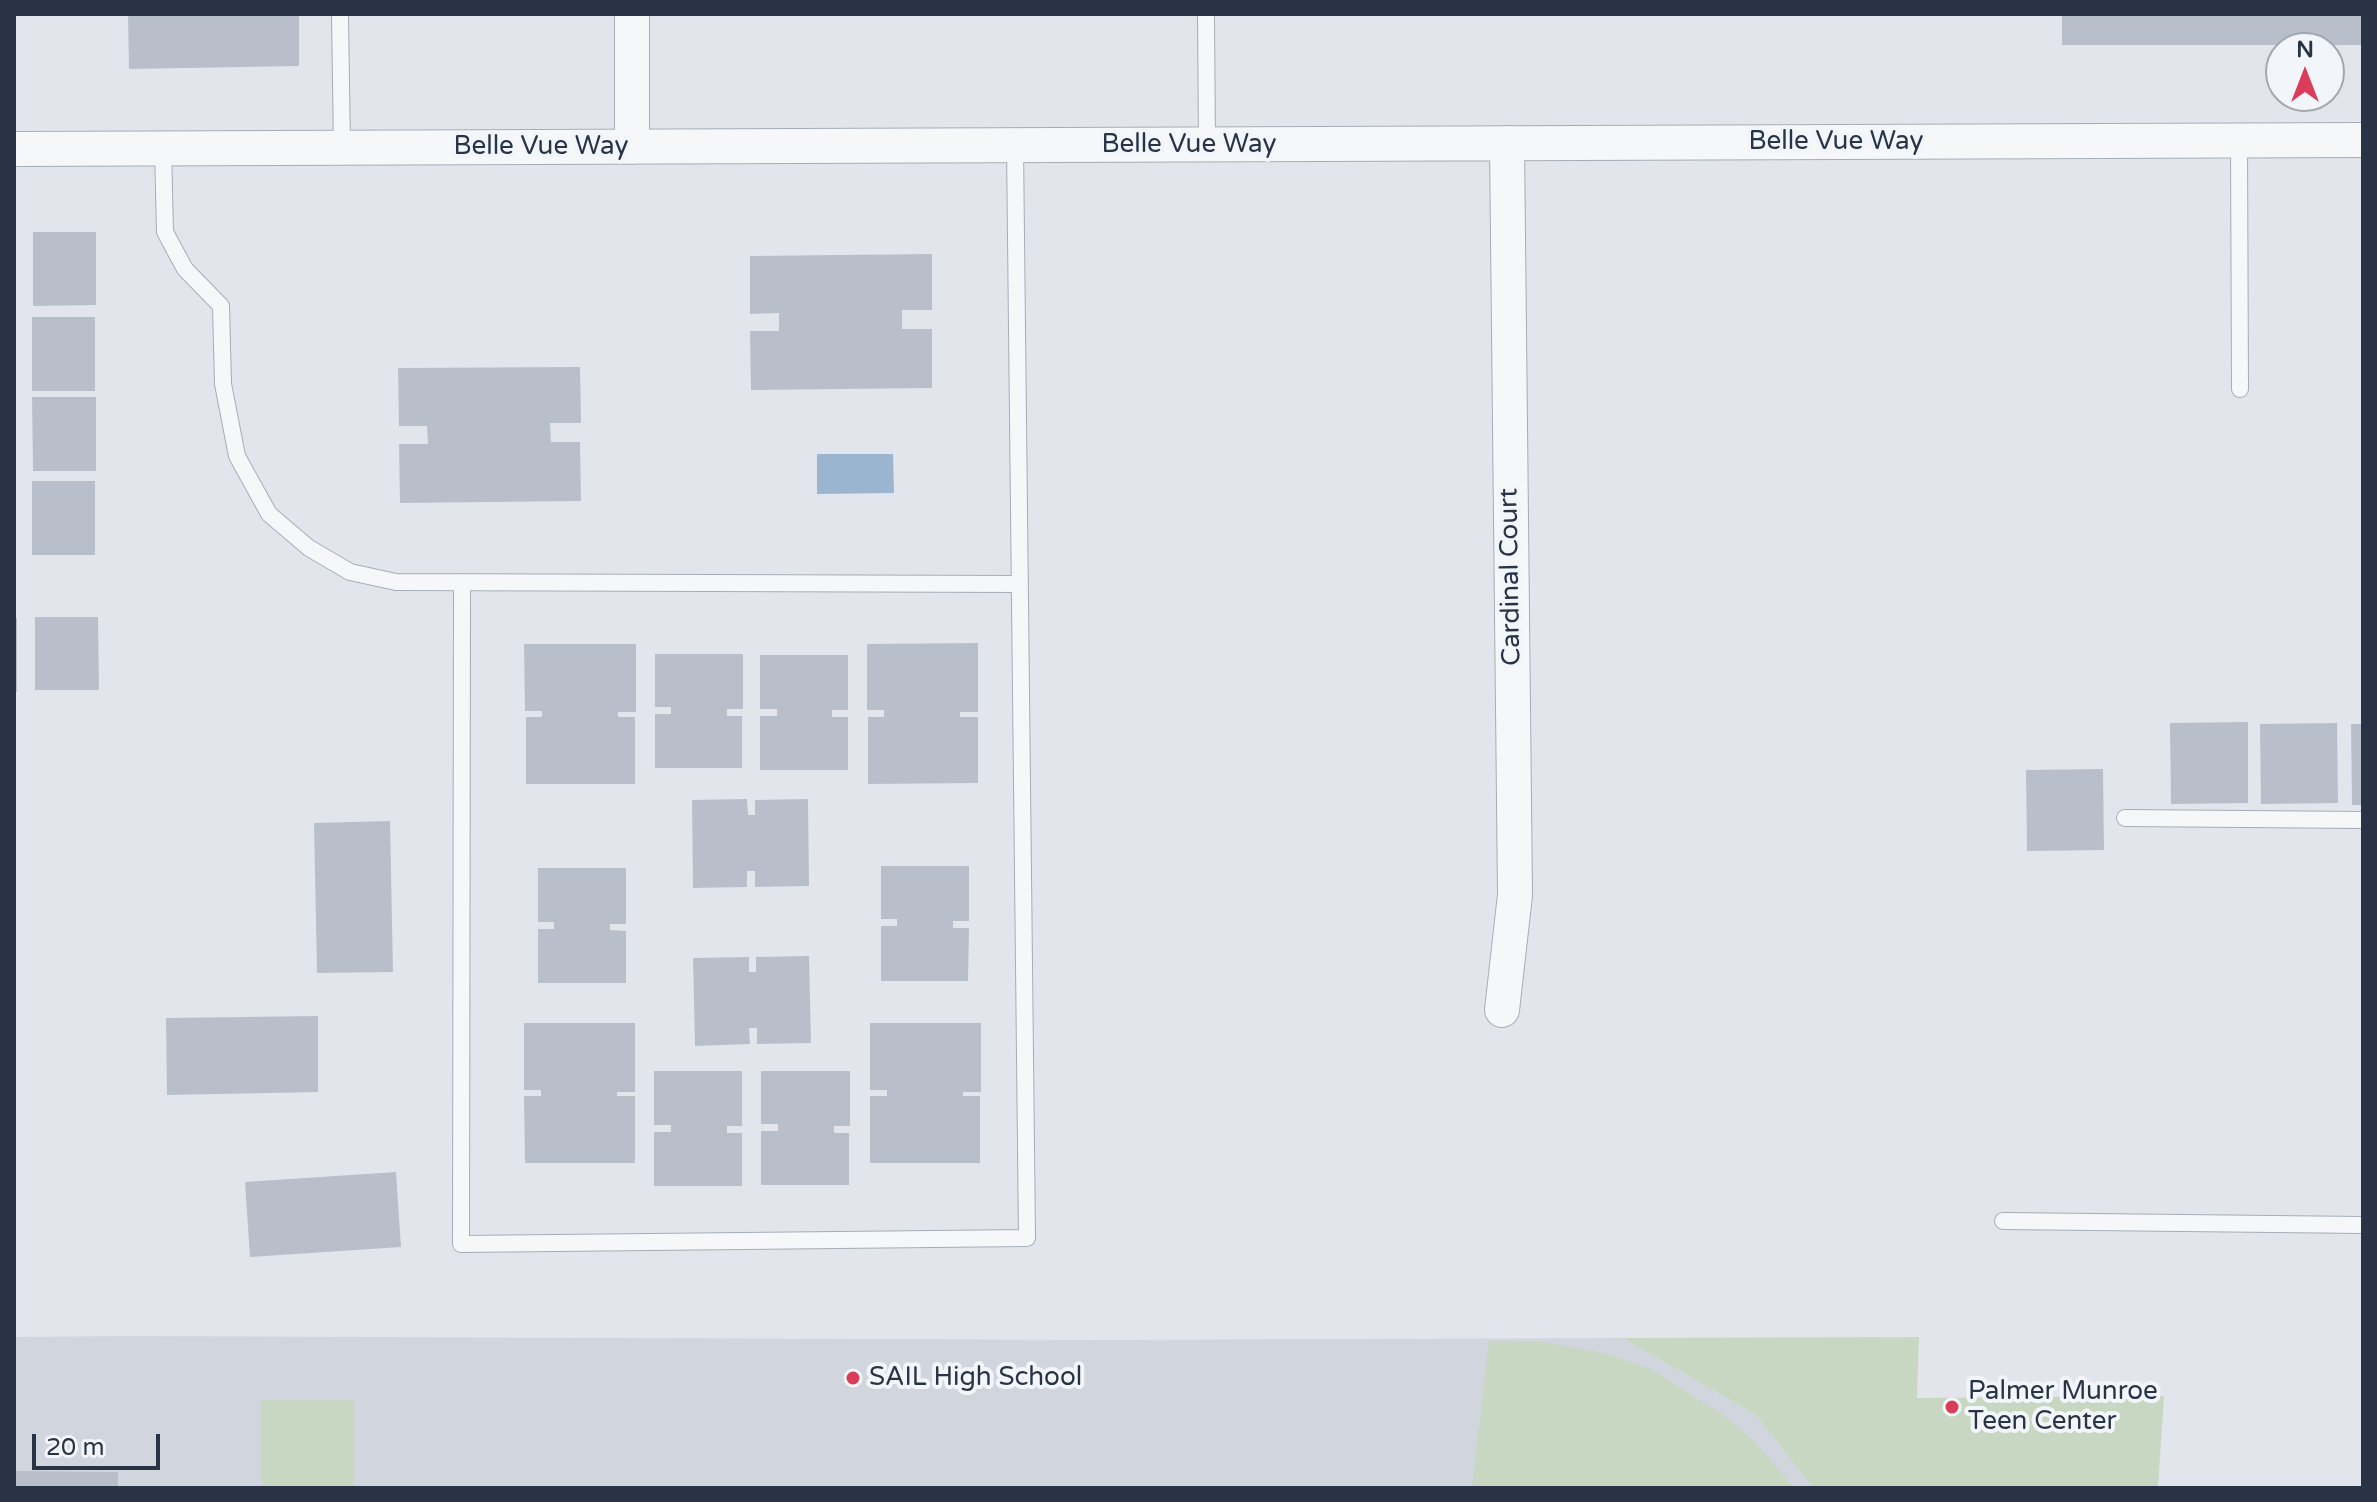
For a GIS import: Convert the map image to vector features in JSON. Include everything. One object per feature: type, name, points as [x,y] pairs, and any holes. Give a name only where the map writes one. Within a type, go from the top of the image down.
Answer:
[{"type":"street","points":[[632,14],[632,147]]},
{"type":"street","name":"Belle Vue Way","points":[[14,149],[2363,140]]},
{"type":"street","name":"Cardinal Court","points":[[1502,1010],[1515,895],[1507,143]]},
{"type":"lane","points":[[340,14],[342,148]]},
{"type":"lane","points":[[1206,14],[1207,145]]},
{"type":"lane","points":[[2239,141],[2240,389]]},
{"type":"lane","points":[[462,582],[461,1244],[1027,1238],[1015,146]]},
{"type":"lane","points":[[163,148],[165,232],[185,269],[221,306],[223,384],[237,456],[269,514],[309,548],[350,572],[396,582],[1020,584]]},
{"type":"lane","points":[[2125,818],[2363,820]]},
{"type":"lane","points":[[2003,1221],[2363,1225]]},
{"type":"shaded area","name":"SAIL High School","points":[[14,1337],[1095,1340],[1623,1338],[1756,1415],[1813,1488],[14,1488]]},
{"type":"green space","name":"Palmer Munroe Teen Center","points":[[1919,1337],[1917,1398],[2164,1396],[2158,1488],[1813,1488],[1756,1415],[1623,1338]]},
{"type":"green space","points":[[1489,1341],[1541,1342],[1599,1352],[1647,1367],[1723,1415],[1755,1442],[1794,1488],[1472,1488]]},
{"type":"green space","points":[[261,1400],[354,1400],[354,1488],[261,1488]]},
{"type":"water","points":[[817,454],[893,454],[894,493],[817,494]]},
{"type":"building","points":[[128,14],[299,14],[299,66],[129,69]]},
{"type":"building","points":[[2062,14],[2363,14],[2363,45],[2345,45],[2345,32],[2265,32],[2265,45],[2062,45]]},
{"type":"building","points":[[33,232],[96,232],[96,305],[33,306]]},
{"type":"building","points":[[932,254],[932,310],[902,310],[902,329],[932,329],[932,388],[751,390],[750,331],[779,331],[779,313],[750,314],[750,256]]},
{"type":"building","points":[[32,317],[95,317],[95,391],[32,391]]},
{"type":"building","points":[[580,367],[581,423],[550,423],[551,442],[580,442],[581,501],[400,503],[399,444],[428,444],[427,426],[399,426],[398,368]]},
{"type":"building","points":[[32,397],[96,397],[96,471],[33,471]]},
{"type":"building","points":[[32,481],[95,481],[95,555],[32,555]]},
{"type":"building","points":[[35,617],[98,617],[99,690],[35,690]]},
{"type":"building","points":[[14,618],[17,618],[17,692],[14,692]]},
{"type":"building","points":[[978,643],[978,712],[960,712],[960,717],[978,717],[978,783],[868,784],[868,717],[884,717],[884,710],[867,710],[867,644]]},
{"type":"building","points":[[524,644],[636,644],[636,712],[618,712],[618,717],[635,717],[635,784],[526,784],[526,717],[542,717],[542,711],[525,711]]},
{"type":"building","points":[[655,654],[743,654],[743,709],[727,709],[727,716],[742,716],[742,768],[655,768],[655,714],[671,714],[671,707],[655,707]]},
{"type":"building","points":[[760,655],[848,655],[848,710],[832,710],[832,717],[848,717],[848,770],[760,770],[760,716],[777,716],[777,709],[760,709]]},
{"type":"building","points":[[2248,722],[2248,803],[2171,804],[2170,723]]},
{"type":"building","points":[[2337,723],[2338,803],[2261,804],[2260,724]]},
{"type":"building","points":[[2351,724],[2363,724],[2363,805],[2352,805]]},
{"type":"building","points":[[2103,769],[2104,850],[2027,851],[2026,770]]},
{"type":"building","points":[[747,799],[748,815],[755,815],[755,800],[808,799],[809,886],[755,887],[755,871],[747,871],[747,887],[693,888],[692,800]]},
{"type":"building","points":[[390,821],[393,972],[317,973],[314,823]]},
{"type":"building","points":[[881,866],[969,866],[969,921],[953,921],[953,928],[969,928],[968,981],[881,981],[881,926],[897,926],[897,919],[881,919]]},
{"type":"building","points":[[538,868],[626,868],[626,924],[610,924],[610,930],[626,931],[626,983],[538,983],[538,929],[554,929],[554,922],[538,922]]},
{"type":"building","points":[[809,956],[811,1043],[757,1044],[757,1028],[749,1028],[750,1044],[695,1046],[693,958],[749,957],[749,972],[756,972],[756,957]]},
{"type":"building","points":[[318,1016],[318,1092],[167,1095],[166,1018]]},
{"type":"building","points":[[524,1023],[635,1023],[635,1092],[617,1092],[617,1096],[635,1096],[635,1163],[525,1163],[524,1096],[541,1096],[541,1090],[524,1090]]},
{"type":"building","points":[[870,1023],[981,1023],[981,1092],[963,1092],[963,1096],[980,1096],[980,1163],[870,1163],[870,1096],[887,1096],[887,1090],[870,1090]]},
{"type":"building","points":[[654,1071],[742,1071],[742,1126],[727,1126],[727,1133],[742,1133],[742,1186],[654,1186],[654,1132],[671,1132],[671,1125],[654,1125]]},
{"type":"building","points":[[761,1071],[850,1071],[850,1126],[834,1126],[834,1133],[849,1133],[849,1185],[761,1185],[761,1131],[778,1131],[778,1124],[761,1124]]},
{"type":"building","points":[[396,1172],[401,1247],[250,1257],[245,1182]]},
{"type":"building","points":[[14,1471],[118,1472],[118,1488],[14,1488]]},
{"type":"place","name":"SAIL High School","points":[[853,1378]]},
{"type":"place","name":"Palmer Munroe Teen Center","points":[[1952,1407]]}]
